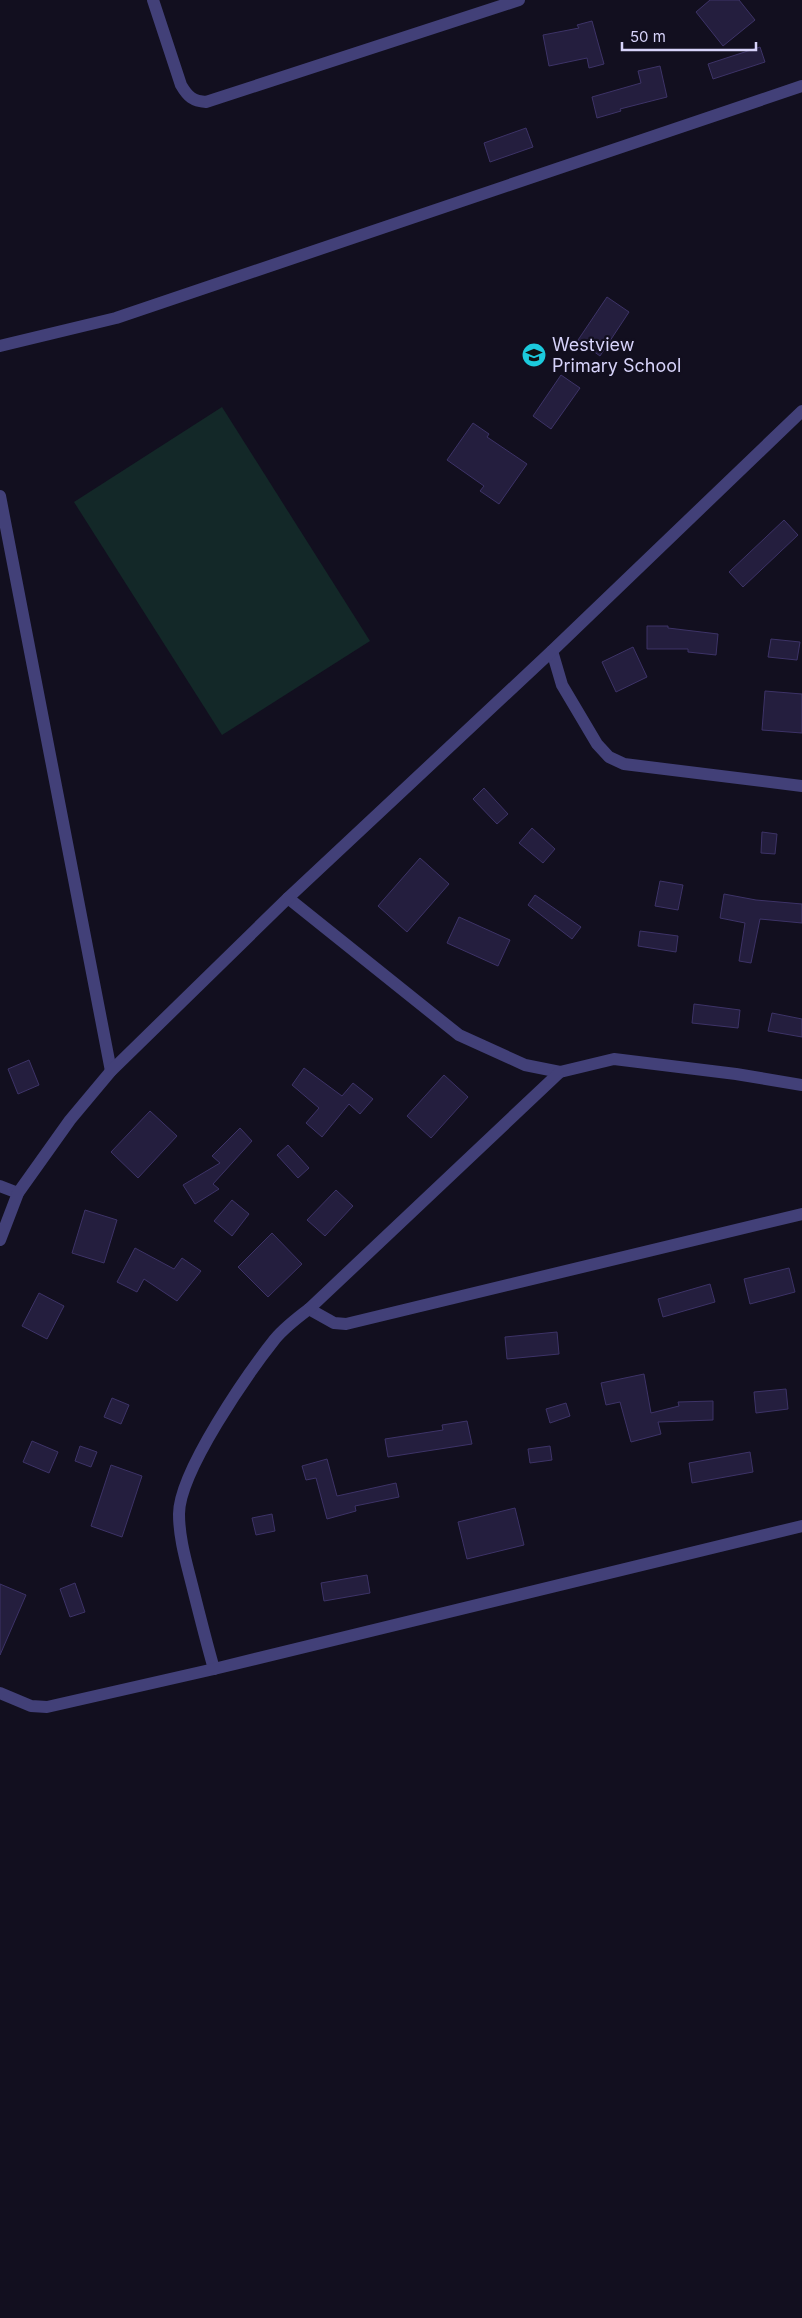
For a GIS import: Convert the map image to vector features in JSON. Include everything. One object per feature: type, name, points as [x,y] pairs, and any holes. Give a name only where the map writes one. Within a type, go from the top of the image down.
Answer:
[{"type":"street","points":[[153,0],[181,85],[187,96],[195,101],[206,102],[519,0]]},
{"type":"street","points":[[0,346],[116,318],[802,86]]},
{"type":"street","points":[[0,1240],[18,1193],[70,1120],[111,1071],[288,898],[552,651],[802,411]]},
{"type":"street","points":[[0,496],[111,1071]]},
{"type":"street","points":[[552,651],[562,685],[597,744],[609,757],[624,764],[802,786]]},
{"type":"street","points":[[288,898],[459,1035],[525,1065],[560,1072],[614,1059],[736,1074],[802,1085]]},
{"type":"street","points":[[214,1669],[180,1538],[179,1512],[182,1491],[224,1411],[276,1339],[292,1322],[309,1309],[560,1072]]},
{"type":"street","points":[[0,1186],[18,1193]]},
{"type":"street","points":[[309,1309],[334,1323],[346,1324],[802,1214]]},
{"type":"street","points":[[0,1694],[31,1706],[47,1707],[214,1669],[802,1526]]},
{"type":"green space","points":[[222,407],[370,641],[222,735],[74,502]]},
{"type":"building","points":[[710,0],[739,0],[755,20],[723,46],[696,12]]},
{"type":"building","points":[[592,21],[604,64],[589,68],[587,58],[549,66],[543,35],[579,28],[577,25]]},
{"type":"building","points":[[760,47],[765,62],[713,79],[708,64]]},
{"type":"building","points":[[660,66],[667,97],[620,109],[621,111],[597,118],[592,97],[641,83],[638,71]]},
{"type":"building","points":[[526,128],[533,147],[490,162],[484,143]]},
{"type":"building","points":[[607,297],[629,312],[600,356],[578,340]]},
{"type":"building","points":[[561,375],[580,388],[551,429],[533,416]]},
{"type":"building","points":[[473,423],[489,434],[487,437],[527,464],[499,504],[480,491],[484,486],[447,460]]},
{"type":"building","points":[[784,520],[798,535],[743,587],[729,572]]},
{"type":"building","points":[[647,626],[668,626],[668,628],[718,634],[716,655],[688,652],[688,649],[647,649]]},
{"type":"building","points":[[771,639],[800,642],[797,660],[768,657]]},
{"type":"building","points":[[633,647],[647,677],[616,692],[602,662]]},
{"type":"building","points":[[765,691],[802,694],[802,733],[762,730]]},
{"type":"building","points":[[484,788],[508,814],[497,824],[473,799]]},
{"type":"building","points":[[532,828],[555,849],[543,863],[519,843]]},
{"type":"building","points":[[762,832],[777,834],[775,854],[761,853]]},
{"type":"building","points":[[420,858],[449,884],[407,932],[378,906]]},
{"type":"building","points":[[660,881],[683,885],[678,910],[655,906]]},
{"type":"building","points":[[724,894],[756,900],[802,904],[802,923],[760,919],[751,963],[739,961],[745,923],[720,918]]},
{"type":"building","points":[[535,895],[581,927],[572,939],[528,905]]},
{"type":"building","points":[[459,917],[510,940],[498,966],[447,943]]},
{"type":"building","points":[[640,931],[678,936],[676,952],[638,946]]},
{"type":"building","points":[[694,1004],[740,1010],[738,1028],[692,1023]]},
{"type":"building","points":[[772,1013],[802,1019],[802,1037],[768,1031]]},
{"type":"building","points":[[29,1060],[39,1085],[18,1094],[8,1069]]},
{"type":"building","points":[[304,1068],[342,1096],[353,1083],[373,1099],[360,1114],[349,1104],[322,1137],[306,1123],[319,1108],[292,1085]]},
{"type":"building","points":[[444,1075],[468,1097],[431,1138],[407,1116]]},
{"type":"building","points":[[150,1111],[177,1136],[138,1178],[111,1152]]},
{"type":"building","points":[[240,1128],[252,1141],[213,1184],[219,1189],[195,1204],[183,1185],[220,1163],[212,1156]]},
{"type":"building","points":[[288,1145],[309,1168],[298,1178],[277,1155]]},
{"type":"building","points":[[336,1190],[353,1206],[325,1236],[307,1220]]},
{"type":"building","points":[[232,1200],[249,1214],[232,1236],[214,1221]]},
{"type":"building","points":[[85,1210],[117,1220],[104,1263],[72,1253]]},
{"type":"building","points":[[272,1233],[302,1264],[268,1297],[238,1267]]},
{"type":"building","points":[[135,1248],[174,1269],[182,1258],[201,1271],[177,1301],[144,1279],[137,1292],[117,1282]]},
{"type":"building","points":[[789,1268],[795,1292],[750,1304],[744,1279]]},
{"type":"building","points":[[710,1284],[715,1302],[663,1317],[658,1299]]},
{"type":"building","points":[[39,1293],[64,1306],[47,1339],[22,1326]]},
{"type":"building","points":[[557,1332],[559,1354],[507,1359],[505,1337]]},
{"type":"building","points":[[644,1374],[651,1413],[679,1406],[678,1402],[713,1401],[713,1420],[658,1422],[661,1434],[631,1442],[620,1402],[606,1405],[601,1383]]},
{"type":"building","points":[[786,1389],[788,1409],[756,1413],[754,1392]]},
{"type":"building","points":[[112,1398],[129,1405],[121,1424],[104,1417]]},
{"type":"building","points":[[566,1403],[570,1416],[550,1423],[546,1409]]},
{"type":"building","points":[[467,1421],[472,1444],[388,1457],[385,1439],[443,1430],[442,1425]]},
{"type":"building","points":[[32,1441],[58,1452],[49,1473],[23,1462]]},
{"type":"building","points":[[80,1446],[97,1452],[91,1467],[75,1461]]},
{"type":"building","points":[[550,1446],[552,1460],[530,1463],[528,1449]]},
{"type":"building","points":[[750,1452],[753,1472],[692,1483],[689,1463]]},
{"type":"building","points":[[327,1459],[337,1496],[396,1483],[399,1497],[355,1506],[356,1511],[327,1519],[316,1478],[306,1480],[302,1466]]},
{"type":"building","points":[[111,1465],[142,1476],[122,1537],[91,1526]]},
{"type":"building","points":[[515,1508],[524,1545],[467,1559],[458,1522]]},
{"type":"building","points":[[272,1514],[275,1531],[256,1535],[252,1518]]},
{"type":"building","points":[[367,1575],[370,1593],[324,1601],[321,1583]]},
{"type":"building","points":[[75,1583],[85,1612],[70,1617],[60,1589]]},
{"type":"building","points":[[0,1584],[26,1595],[0,1655]]},
{"type":"place","name":"Westview Primary School","points":[[534,355]]}]
